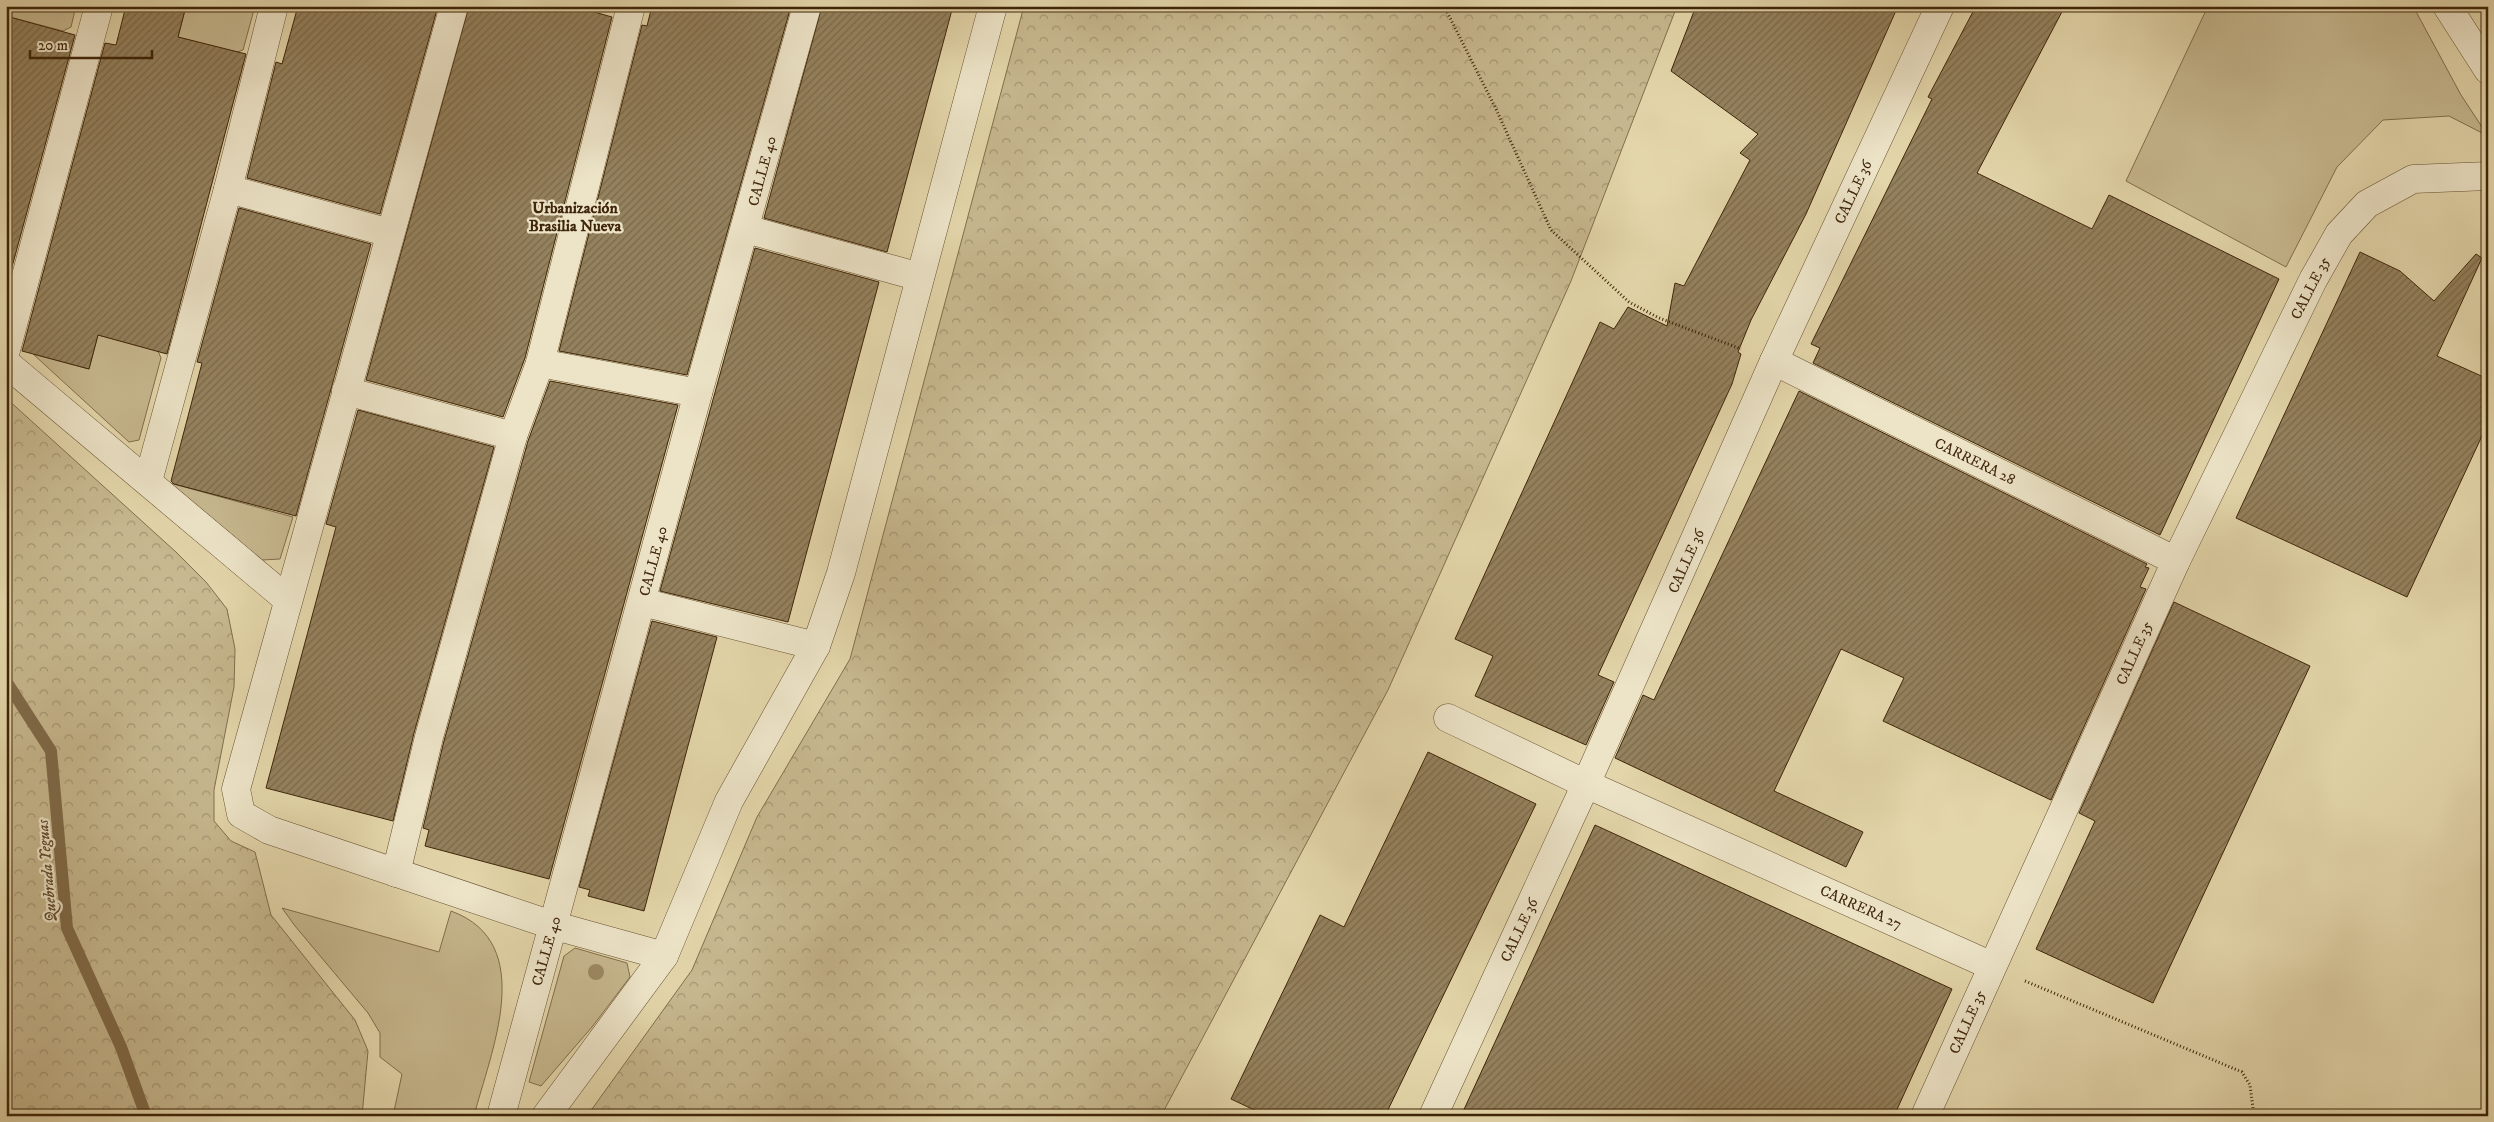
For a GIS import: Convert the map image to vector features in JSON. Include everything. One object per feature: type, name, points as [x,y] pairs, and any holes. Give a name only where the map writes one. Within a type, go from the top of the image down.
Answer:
[{"type":"street","points":[[6,350],[99,6]]},
{"type":"street","points":[[148,480],[228,189],[274,6]]},
{"type":"street","points":[[454,6],[236,789],[241,814],[269,830],[552,926],[664,956]]},
{"type":"street","points":[[396,873],[429,737],[513,436],[540,363],[631,6]]},
{"type":"street","name":"CALLE 40","points":[[501,1116],[552,926],[562,900],[698,394],[746,229],[807,6]]},
{"type":"street","points":[[546,1116],[664,956],[729,801],[816,646],[841,572],[993,6]]},
{"type":"street","name":"CALLE 36","points":[[1433,1116],[1586,784],[1774,361],[1940,6]]},
{"type":"street","points":[[2447,6],[2488,70]]},
{"type":"street","name":"CALLE 35","points":[[1925,1116],[2176,561],[2313,280],[2339,234],[2367,204],[2413,178],[2488,176]]},
{"type":"street","points":[[228,189],[390,232]]},
{"type":"street","points":[[746,229],[920,277]]},
{"type":"street","name":"CARRERA 28","points":[[1774,361],[2176,561]]},
{"type":"street","points":[[6,363],[148,480],[288,600]]},
{"type":"street","points":[[540,363],[698,394]]},
{"type":"street","points":[[346,391],[513,436]]},
{"type":"street","points":[[642,602],[816,646]]},
{"type":"street","name":"CARRERA 27","points":[[1448,718],[1586,784],[1992,966]]},
{"type":"path","points":[[1444,6],[1496,109],[1551,230],[1629,302],[1659,318],[1774,361]]},
{"type":"path","points":[[1992,966],[2242,1072],[2250,1085],[2252,1108]]},
{"type":"green space","points":[[6,6],[76,6],[71,27],[63,31],[6,16]]},
{"type":"green space","points":[[186,6],[255,6],[243,50],[237,52],[178,37]]},
{"type":"green space","points":[[1024,6],[1677,6],[1571,281],[1388,690],[1161,1116],[587,1116],[692,970],[757,817],[850,659]]},
{"type":"green space","points":[[2208,6],[2413,6],[2461,95],[2488,136],[2449,116],[2383,120],[2337,167],[2286,267],[2126,181]]},
{"type":"green space","points":[[98,335],[158,351],[161,358],[139,440],[129,442],[33,354],[89,369]]},
{"type":"green space","points":[[6,398],[176,552],[206,582],[227,609],[235,649],[234,687],[214,790],[214,821],[231,841],[255,852],[271,915],[355,1020],[368,1051],[362,1116],[6,1116]]},
{"type":"green space","points":[[170,483],[293,517],[280,559],[262,560]]},
{"type":"green space","points":[[282,908],[439,952],[451,911],[478,926],[494,948],[501,973],[501,1002],[490,1062],[474,1116],[393,1116],[402,1074],[380,1057],[380,1033],[368,1013]]},
{"type":"green space","points":[[575,948],[627,963],[630,977],[592,1027],[541,1086],[529,1082],[564,956]]},
{"type":"building","points":[[126,6],[186,6],[178,37],[246,54],[167,354],[98,335],[89,369],[22,351],[105,43],[116,45]]},
{"type":"building","points":[[298,6],[438,6],[380,214],[247,178],[276,62],[282,64]]},
{"type":"building","points":[[469,6],[573,6],[612,17],[525,358],[503,417],[366,380]]},
{"type":"building","points":[[652,6],[791,6],[687,375],[559,351],[642,25],[647,26]]},
{"type":"building","points":[[822,6],[953,6],[887,252],[764,218]]},
{"type":"building","points":[[1696,6],[1898,6],[1806,214],[1751,320],[1738,352],[1741,354],[1732,384],[1598,675],[1614,682],[1586,745],[1475,696],[1493,656],[1455,639],[1600,322],[1614,329],[1628,307],[1667,326],[1675,283],[1684,286],[1750,160],[1740,153],[1758,134],[1671,71]]},
{"type":"building","points":[[1976,6],[2065,6],[1977,173],[2092,229],[2109,195],[2279,279],[2160,535],[1813,363],[1820,348],[1811,344],[1932,99],[1928,97]]},
{"type":"building","points":[[6,16],[75,35],[6,289]]},
{"type":"building","points":[[239,208],[371,244],[296,516],[174,484],[171,481],[202,363],[197,362]]},
{"type":"building","points":[[755,248],[879,282],[788,622],[660,591]]},
{"type":"building","points":[[2360,252],[2400,271],[2434,301],[2476,254],[2482,258],[2437,356],[2488,379],[2488,423],[2407,597],[2236,518]]},
{"type":"building","points":[[550,381],[678,405],[549,879],[425,846],[429,830],[423,828],[444,741],[528,441]]},
{"type":"building","points":[[1799,391],[2147,564],[2145,567],[2149,568],[2140,587],[2146,589],[2051,800],[1883,721],[1904,678],[1841,649],[1774,791],[1863,832],[1846,867],[1615,758],[1643,695],[1654,700]]},
{"type":"building","points":[[358,410],[494,447],[414,733],[393,821],[266,788],[336,527],[326,524]]},
{"type":"building","points":[[2174,602],[2310,666],[2153,1003],[2036,949],[2095,821],[2079,813]]},
{"type":"building","points":[[652,621],[717,637],[644,911],[588,896],[590,890],[579,887]]},
{"type":"building","points":[[1428,752],[1536,804],[1385,1116],[1267,1116],[1231,1099],[1320,915],[1344,927]]},
{"type":"building","points":[[1595,825],[1952,989],[1894,1116],[1461,1116]]},
{"type":"waterway","name":"Quebrada Yeguas","points":[[6,681],[51,751],[67,928],[121,1047],[146,1116]]},
{"type":"district","name":"Urbanización Brasilia Nueva","points":[[575,216]]}]
